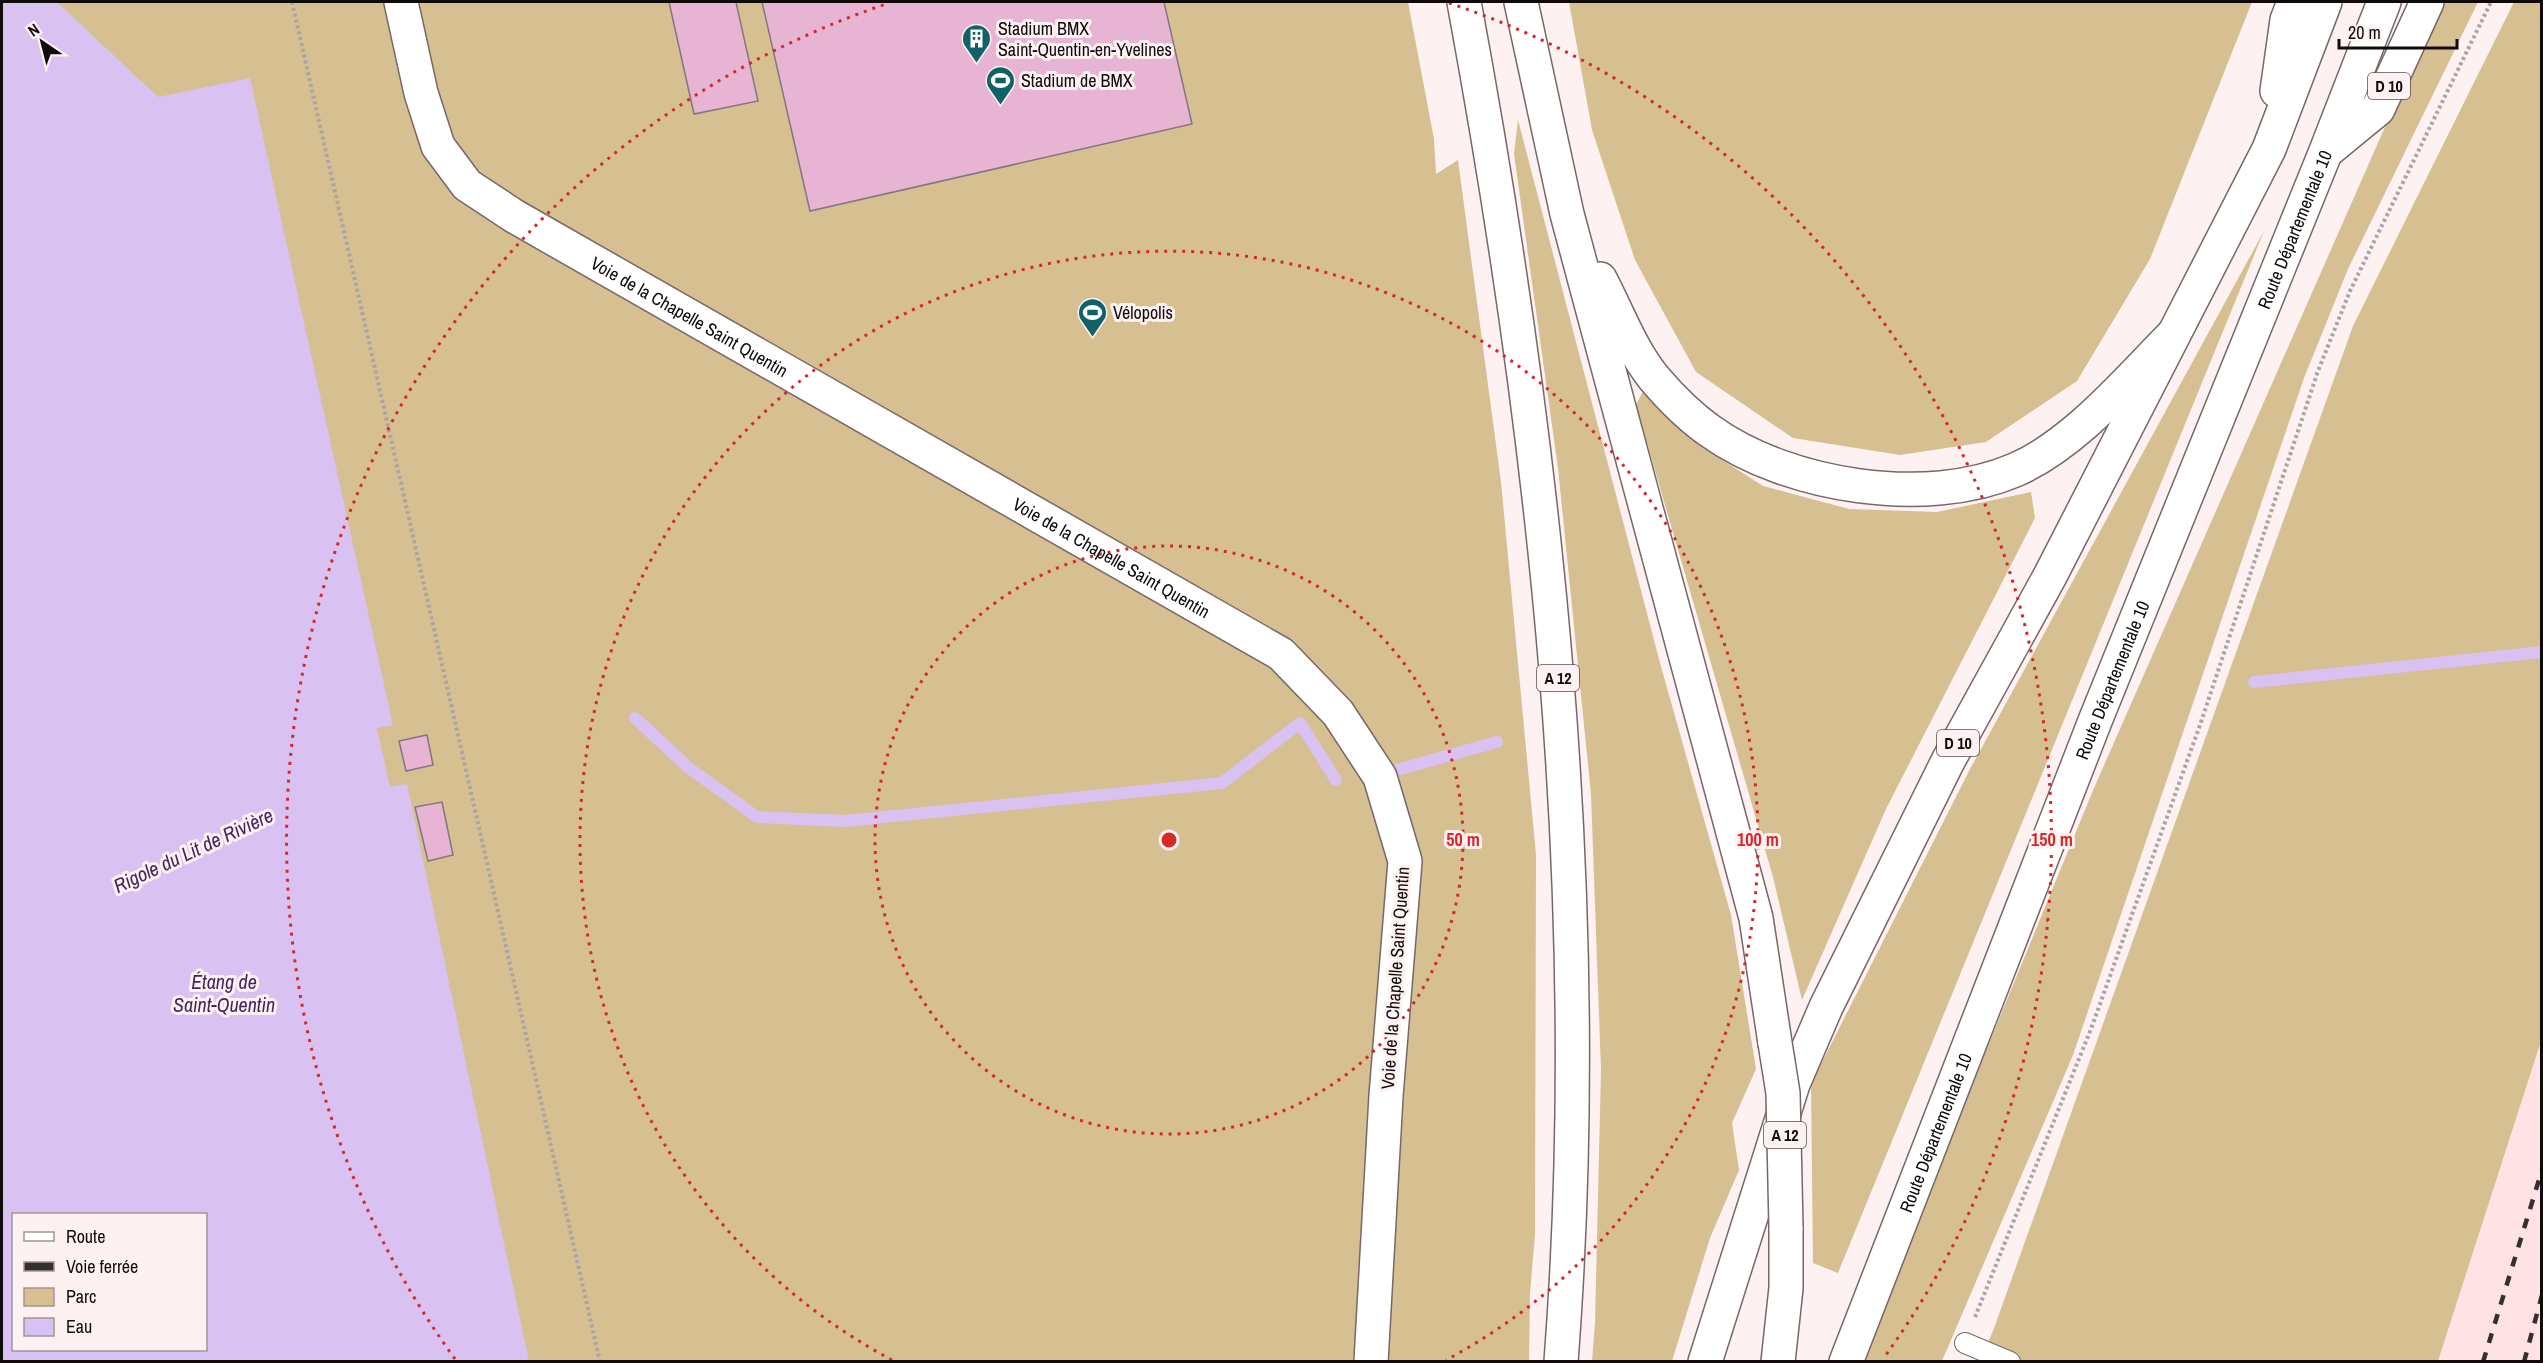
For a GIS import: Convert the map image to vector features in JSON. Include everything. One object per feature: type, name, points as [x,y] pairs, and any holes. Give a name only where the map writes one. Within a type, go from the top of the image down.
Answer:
[{"type":"main road","name":"Voie de la Chapelle Saint Quentin","points":[[401,2],[421,93],[438,146],[467,185],[514,216],[1281,654],[1338,713],[1380,777],[1405,861],[1386,1096],[1371,1362]]},
{"type":"main road","name":"A 12","points":[[1464,2],[1512,290],[1543,522],[1558,681],[1568,829],[1573,1057],[1571,1207],[1561,1362]]},
{"type":"main road","name":"A 12","points":[[1521,2],[1567,214],[1756,918],[1783,1093],[1786,1288],[1778,1362]]},
{"type":"main road","name":"D 10","points":[[2269,149],[2287,20],[2294,2]]},
{"type":"main road","name":"D 10","points":[[1705,1362],[1793,1084],[1826,1007],[1948,761],[2049,576],[2269,149],[2325,2]]},
{"type":"main road","name":"Route Départementale 10","points":[[1846,1362],[2095,721],[2384,2]]},
{"type":"main road","name":"D 10","points":[[2326,151],[2378,109],[2427,2]]},
{"type":"main road","points":[[1567,214],[1641,359],[1653,377],[1685,410],[1711,432],[1753,455],[1843,484],[1886,489],[1937,489],[1983,480],[2015,470],[2061,441],[2091,417],[2173,335]]},
{"type":"lane","points":[[1965,1342],[2010,1362]]},
{"type":"path","points":[[292,2],[600,1362]]},
{"type":"path","points":[[1965,1342],[2091,1029],[2200,725],[2318,371],[2350,291],[2491,2]]},
{"type":"shaded area","points":[[2541,1041],[2541,1361],[2438,1361]]},
{"type":"green space","points":[[2,2],[1408,2],[1434,139],[1436,174],[1458,160],[1501,482],[1536,855],[1535,1235],[1530,1293],[1529,1361],[2,1361]]},
{"type":"green space","points":[[1569,2],[2252,2],[2150,259],[2077,381],[1986,442],[1900,455],[1793,438],[1696,372],[1635,260],[1592,130]]},
{"type":"green space","points":[[2440,2],[2478,2],[2348,269],[2304,378],[2073,1055],[1942,1361],[1858,1362],[2094,788]]},
{"type":"green space","points":[[2514,2],[2541,2],[2541,1041],[2438,1361],[1979,1362],[1993,1331],[2353,326]]},
{"type":"green space","points":[[1518,120],[1660,663],[1731,915],[1756,1069],[1732,1123],[1739,1170],[1710,1238],[1672,1361],[1592,1361],[1595,1323],[1601,1070],[1591,794],[1558,468],[1514,154]]},
{"type":"green space","points":[[2264,231],[1838,1273],[1813,1263],[1811,1084],[1969,771]]},
{"type":"green space","points":[[1643,391],[1699,445],[1763,486],[1849,509],[1937,512],[2031,492],[2035,518],[1886,809],[1802,1000],[1773,877],[1636,405]]},
{"type":"water","name":"Étang de Saint-Quentin","points":[[2,2],[57,2],[158,97],[250,78],[393,725],[377,728],[390,787],[407,784],[529,1361],[2,1361]]},
{"type":"building","points":[[669,2],[736,2],[758,101],[694,114]]},
{"type":"building","name":"Stadium BMX Saint-Quentin-en-Yvelines","points":[[762,2],[1164,2],[1192,124],[810,211]]},
{"type":"building","points":[[427,735],[433,765],[406,771],[399,741]]},
{"type":"building","points":[[442,802],[453,855],[428,861],[415,807]]},
{"type":"waterway","points":[[2254,682],[2542,652]]},
{"type":"waterway","points":[[635,718],[689,768],[757,817],[845,821],[1222,783],[1300,723],[1336,780]]},
{"type":"waterway","points":[[1397,770],[1497,742]]},
{"type":"railway","points":[[2483,1362],[2542,1170]]},
{"type":"railway","points":[[2524,1362],[2542,1295]]},
{"type":"place","name":"Stadium BMX Saint-Quentin-en-Yvelines","points":[[977,64]]},
{"type":"place","name":"Stadium de BMX","points":[[1000,106]]},
{"type":"place","name":"Vélopolis","points":[[1092,338]]},
{"type":"water label","name":"Rigole du Lit de Rivière","points":[[193,850]]}]
